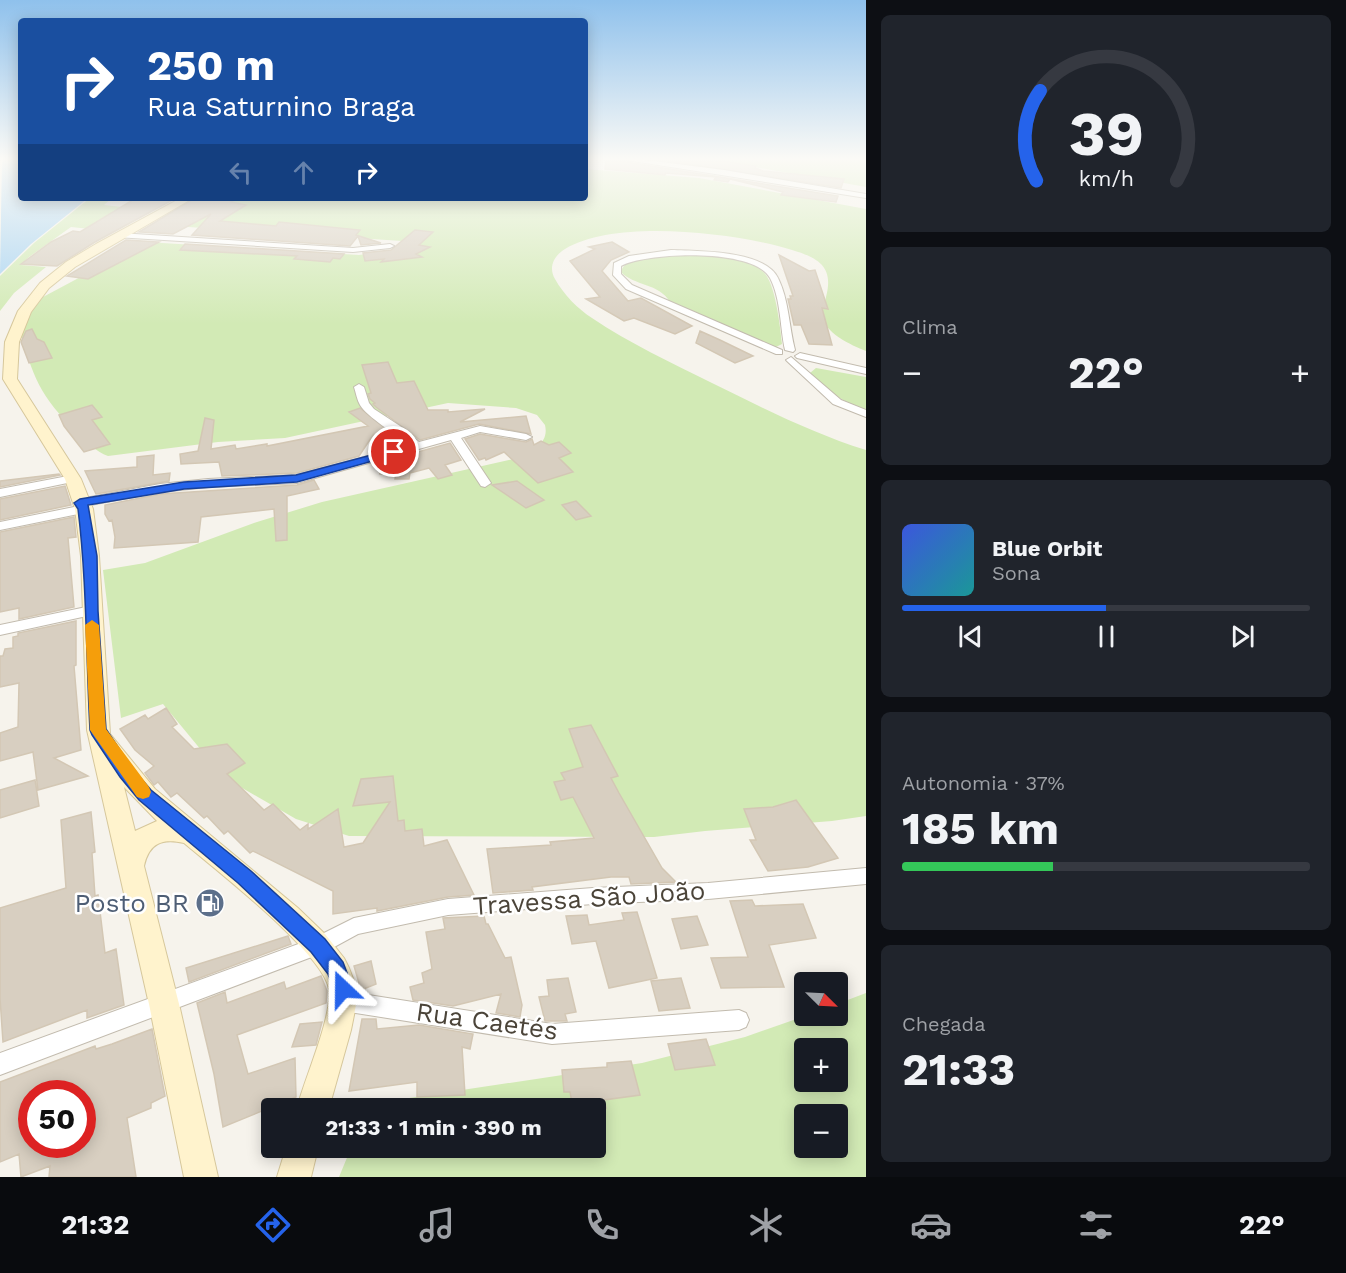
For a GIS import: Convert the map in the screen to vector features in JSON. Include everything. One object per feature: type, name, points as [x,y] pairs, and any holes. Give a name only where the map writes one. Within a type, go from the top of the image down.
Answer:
[{"type":"main road","points":[[158,214],[63,262],[40,278],[11,309],[3,332],[3,360],[10,379],[73,479],[82,506],[90,556],[98,730],[164,1004],[201,1177]]},
{"type":"main road","points":[[98,730],[126,772],[145,795],[244,877],[318,946],[336,969],[343,989],[343,1001],[316,1098]]},
{"type":"main road","points":[[130,869],[139,844],[154,831],[167,828],[191,834]]},
{"type":"main road","points":[[294,1177],[299,1158]]},
{"type":"street","points":[[118,235],[353,250],[390,246]]},
{"type":"street","points":[[866,371],[790,354],[629,287],[616,275],[615,269],[619,262],[648,254],[712,255],[757,263],[769,270],[776,280],[784,332],[790,354],[837,402],[866,414]]},
{"type":"street","points":[[359,387],[364,404],[370,411],[399,430],[416,446]]},
{"type":"street","points":[[0,526],[82,506],[184,486],[297,479],[480,429],[526,437]]},
{"type":"street","points":[[454,436],[485,483]]},
{"type":"street","points":[[0,493],[73,479]]},
{"type":"street","points":[[0,630],[91,611]]},
{"type":"street","name":"Travessa São João","points":[[0,1064],[318,946],[354,927],[368,923],[448,907],[593,896],[708,891],[866,876]]},
{"type":"street","name":"Rua Caetés","points":[[343,1001],[552,1034],[739,1020]]},
{"type":"green space","points":[[70,214],[123,214],[100,230],[71,227],[29,257],[21,265],[46,267],[14,293],[0,311],[0,276],[34,243]]},
{"type":"green space","points":[[187,214],[866,214],[866,351],[839,338],[824,321],[822,313],[828,278],[822,265],[810,256],[769,244],[740,238],[677,231],[614,234],[587,239],[565,249],[555,258],[552,270],[559,285],[577,306],[621,336],[769,411],[826,436],[866,450],[866,816],[654,837],[349,836],[296,819],[230,781],[216,768],[163,704],[121,718],[103,570],[145,563],[257,522],[322,502],[522,457],[536,448],[543,440],[546,431],[545,425],[537,415],[516,408],[448,403],[285,438],[218,442],[108,456],[100,452],[54,408],[39,385],[18,325],[36,301],[146,242],[359,255],[389,251],[402,241],[173,226]]},
{"type":"green space","points":[[671,255],[736,259],[759,268],[766,275],[772,289],[782,344],[774,348],[670,302],[660,291],[626,277],[621,272],[623,267],[635,260]]},
{"type":"green space","points":[[816,368],[866,377],[866,410],[843,400],[823,385],[810,373]]},
{"type":"green space","points":[[866,993],[866,1177],[339,1177],[347,1158],[606,1158],[606,1098],[409,1098],[642,1063],[745,1037],[794,1020],[794,1026],[848,1026],[848,1000]]},
{"type":"water","points":[[1,214],[68,214],[31,244],[0,274]]},
{"type":"building","points":[[110,214],[147,214],[57,266],[21,264],[51,242],[73,231],[80,232]]},
{"type":"building","points":[[169,214],[231,214],[220,221],[276,226],[279,222],[360,230],[356,235],[381,243],[361,245],[358,236],[350,246],[192,235],[211,214],[173,234],[139,232]]},
{"type":"building","points":[[415,230],[433,232],[419,245],[430,247],[416,254],[422,257],[381,262],[384,259],[365,261],[363,253],[391,250]]},
{"type":"building","points":[[126,240],[159,242],[88,279],[67,276]]},
{"type":"building","points":[[612,242],[629,252],[611,260],[602,271],[628,301],[641,298],[692,326],[675,334],[634,318],[624,321],[586,299],[600,297],[570,261],[595,249],[589,247]]},
{"type":"building","points":[[185,244],[344,254],[340,259],[333,258],[330,262],[294,259],[297,256],[180,250]]},
{"type":"building","points":[[779,255],[809,271],[815,270],[828,309],[822,308],[832,345],[809,344],[801,325],[794,325],[788,299],[793,296]]},
{"type":"building","points":[[32,329],[37,339],[44,342],[52,358],[29,363],[21,342],[26,331]]},
{"type":"building","points":[[700,331],[753,356],[735,363],[696,343]]},
{"type":"building","points":[[388,362],[397,383],[414,381],[428,410],[448,410],[448,412],[485,409],[460,422],[526,416],[531,434],[479,424],[420,440],[376,407],[370,399],[368,394],[371,393],[362,365]]},
{"type":"building","points":[[92,405],[102,417],[92,420],[110,444],[84,452],[64,426],[59,415]]},
{"type":"building","points":[[360,408],[404,444],[376,451],[373,435],[359,456],[297,473],[222,476],[219,462],[181,464],[180,454],[198,451],[205,418],[214,420],[211,449],[235,445],[236,449],[267,444],[267,446],[368,426],[349,412]]},
{"type":"building","points":[[480,434],[526,442],[532,439],[534,445],[541,441],[549,445],[559,442],[571,453],[559,458],[573,472],[538,483],[504,452],[486,460],[485,458],[479,460],[465,439]]},
{"type":"building","points":[[450,443],[461,460],[445,465],[452,475],[438,479],[429,468],[410,473],[409,479],[395,479],[396,473],[380,474],[378,463]]},
{"type":"building","points":[[154,455],[153,475],[170,473],[169,481],[96,494],[85,471],[137,467],[137,457]]},
{"type":"building","points":[[60,475],[0,487],[0,481]]},
{"type":"building","points":[[314,480],[319,489],[287,496],[287,540],[276,541],[274,509],[201,517],[198,542],[114,548],[112,520],[109,521],[105,514],[105,505],[160,494],[297,485]]},
{"type":"building","points":[[517,481],[544,500],[526,508],[492,485]]},
{"type":"building","points":[[65,486],[71,505],[0,520],[0,499]]},
{"type":"building","points":[[576,501],[591,516],[576,520],[562,505]]},
{"type":"building","points":[[74,517],[76,537],[68,538],[74,607],[19,619],[19,608],[0,612],[0,532]]},
{"type":"building","points":[[76,621],[76,665],[74,666],[81,750],[54,758],[88,776],[38,790],[33,752],[0,761],[0,733],[18,727],[19,683],[0,687],[0,656],[3,656],[5,649],[13,648],[13,637],[18,636],[18,633]]},
{"type":"building","points":[[166,708],[177,724],[172,727],[194,749],[227,744],[245,763],[227,774],[264,810],[273,804],[300,830],[308,824],[308,829],[338,809],[344,847],[363,843],[390,802],[353,806],[361,779],[393,776],[398,821],[404,820],[405,831],[422,829],[424,846],[447,840],[474,895],[448,897],[377,911],[377,908],[333,914],[333,891],[253,851],[250,853],[228,831],[224,834],[207,816],[204,818],[177,793],[171,797],[158,782],[154,785],[145,773],[154,766],[135,750],[120,729],[145,715],[148,719]]},
{"type":"building","points":[[591,725],[618,776],[611,778],[619,793],[662,868],[676,882],[631,884],[629,877],[611,877],[532,887],[533,890],[493,893],[487,849],[551,845],[550,842],[594,838],[573,797],[561,800],[554,782],[565,780],[561,773],[583,767],[569,729]]},
{"type":"building","points":[[35,780],[39,806],[0,818],[0,790]]},
{"type":"building","points":[[796,800],[838,858],[808,867],[768,871],[750,840],[756,840],[744,809],[773,807]]},
{"type":"building","points":[[91,812],[95,852],[92,853],[95,896],[98,895],[105,953],[116,949],[124,1005],[87,1018],[87,1010],[3,1042],[0,998],[0,908],[66,888],[61,820]]},
{"type":"building","points":[[752,900],[755,906],[803,904],[816,938],[769,945],[784,987],[721,988],[711,958],[748,957],[730,901]]},
{"type":"building","points":[[637,912],[657,978],[609,988],[596,941],[572,944],[566,916],[587,915],[589,925],[624,920],[622,913]]},
{"type":"building","points":[[484,916],[505,958],[511,957],[522,1005],[520,1017],[496,1013],[501,994],[453,1006],[413,1000],[410,987],[424,983],[422,973],[432,969],[426,932],[445,929],[443,918]]},
{"type":"building","points":[[697,916],[708,945],[681,949],[672,919]]},
{"type":"building","points":[[288,936],[291,944],[189,982],[186,968]]},
{"type":"building","points":[[371,961],[376,984],[361,990],[354,966]]},
{"type":"building","points":[[321,976],[327,991],[326,1003],[237,1035],[248,1074],[295,1058],[296,1097],[261,1098],[261,1111],[223,1127],[214,1074],[197,1003],[225,992],[227,1003],[284,982],[286,989]]},
{"type":"building","points":[[568,978],[576,1012],[565,1014],[567,1021],[545,1021],[539,997],[549,996],[547,980]]},
{"type":"building","points":[[681,978],[690,1008],[659,1011],[651,981]]},
{"type":"building","points":[[362,1019],[376,1019],[377,1029],[419,1025],[473,1034],[470,1049],[462,1047],[465,1095],[417,1097],[417,1082],[349,1091]]},
{"type":"building","points":[[322,1022],[316,1045],[292,1047],[300,1024]]},
{"type":"building","points":[[152,1029],[165,1096],[151,1103],[151,1108],[127,1118],[136,1177],[49,1177],[50,1166],[21,1177],[19,1158],[96,1158],[96,1080],[18,1080],[18,1154],[0,1162],[0,1082],[95,1046],[96,1049]]},
{"type":"building","points":[[706,1039],[715,1065],[675,1070],[668,1044]]},
{"type":"building","points":[[631,1061],[640,1095],[606,1100],[571,1098],[570,1092],[564,1092],[562,1070],[607,1067],[607,1063]]},
{"type":"slow traffic","points":[[92,625],[98,730],[126,772],[143,792]]},
{"type":"place","name":"Posto BR","points":[[210,903]]},
{"type":"route","points":[[343,989],[336,969],[318,946],[244,877],[145,795],[126,772],[98,730],[90,556],[84,509],[80,503],[208,483],[297,479],[394,452]]}]
